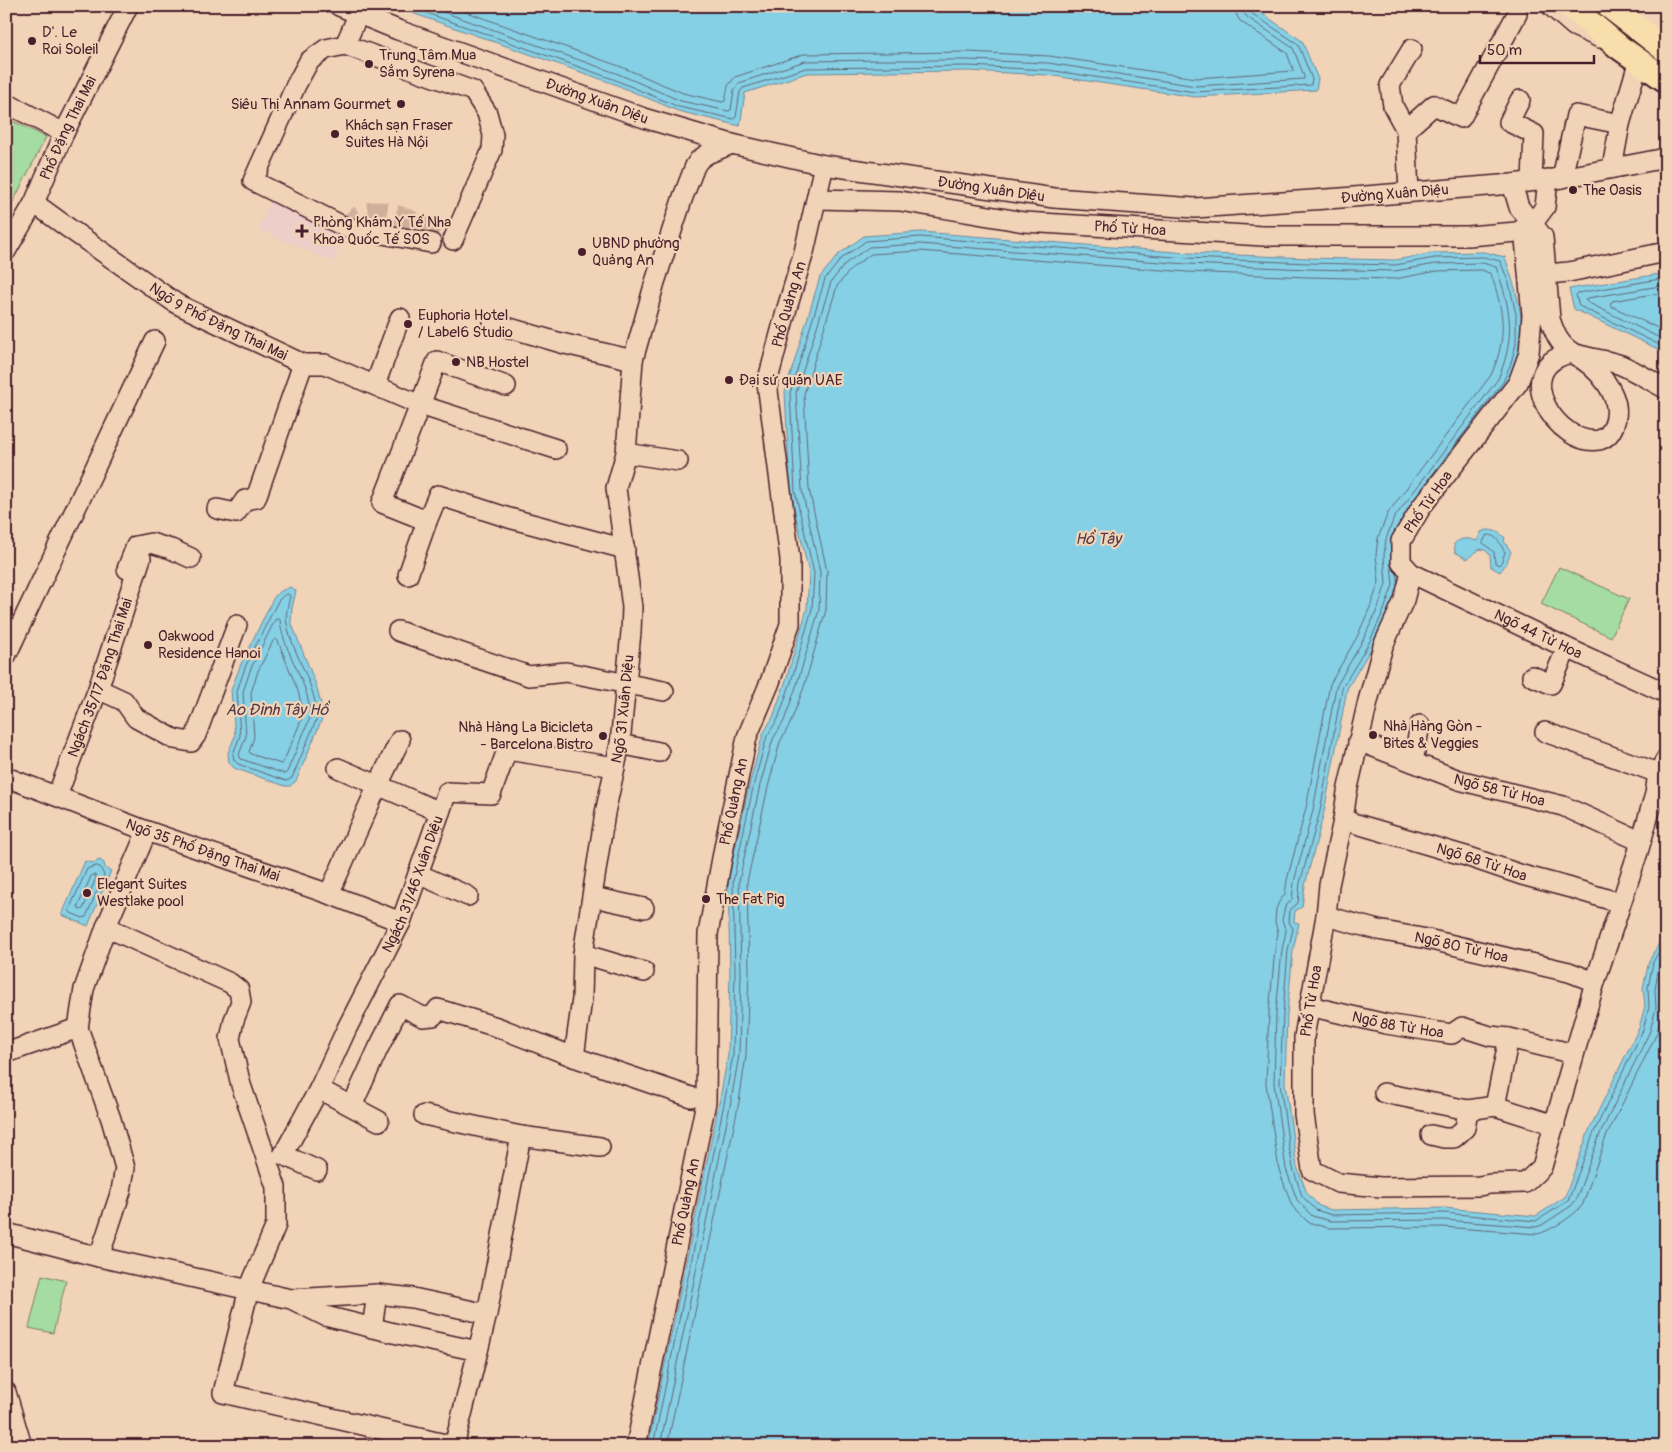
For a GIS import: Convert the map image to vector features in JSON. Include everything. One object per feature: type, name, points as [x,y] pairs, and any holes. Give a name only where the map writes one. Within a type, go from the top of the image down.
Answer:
[{"type":"main road","points":[[1570,6],[1619,46],[1666,80]]},
{"type":"main road","points":[[1608,6],[1666,50]]},
{"type":"street","name":"Phố Đặng Thai Mai","points":[[6,250],[34,203],[64,133],[128,6]]},
{"type":"street","name":"Đường Xuân Diệu","points":[[339,6],[358,15],[647,119],[732,144],[824,165],[1054,198],[1195,208],[1512,184],[1547,180],[1666,158]]},
{"type":"street","points":[[1551,6],[1574,26],[1619,46]]},
{"type":"street","points":[[1636,6],[1666,26]]},
{"type":"street","points":[[1406,130],[1434,105],[1461,118],[1517,14]]},
{"type":"street","points":[[345,45],[358,15]]},
{"type":"street","points":[[431,243],[345,227],[253,181],[296,85],[309,62],[326,49],[345,45],[473,91],[487,112],[493,135],[492,150],[453,240]]},
{"type":"street","points":[[1410,192],[1406,130],[1394,106],[1390,85],[1412,49]]},
{"type":"street","points":[[1612,168],[1620,124],[1638,60]]},
{"type":"street","points":[[473,91],[484,61]]},
{"type":"street","points":[[1520,100],[1509,122],[1534,134],[1547,180]]},
{"type":"street","points":[[6,103],[64,133]]},
{"type":"street","points":[[1547,180],[1576,115],[1620,124]]},
{"type":"street","name":"Ngõ 31 Xuân Diệu","points":[[574,1057],[582,999],[583,954],[605,813],[620,744],[632,607],[616,488],[626,453],[633,360],[655,282],[695,166],[707,154],[732,144]]},
{"type":"street","name":"Phố Quảng An","points":[[636,1446],[706,1102],[708,934],[747,738],[770,682],[790,624],[790,559],[767,384],[804,252],[824,165]]},
{"type":"street","name":"Phố Từ Hoa","points":[[1547,180],[1545,207],[1532,223],[1525,239],[1532,315],[1529,353],[1518,383],[1422,506],[1401,541],[1400,562],[1411,573],[1404,600],[1382,646],[1358,741],[1329,885],[1326,916],[1304,1037],[1304,1114],[1312,1170],[1338,1183],[1381,1187],[1479,1186],[1525,1183],[1542,1167],[1595,982],[1638,852],[1662,766]]},
{"type":"street","points":[[1512,184],[1519,208],[1543,237],[1550,319],[1554,330],[1561,344],[1572,353],[1582,358],[1599,373],[1616,406],[1616,419],[1612,432],[1605,438],[1597,440],[1587,440],[1566,430],[1553,418],[1544,401],[1540,386],[1541,378],[1545,370],[1556,358],[1572,353],[1622,365],[1666,388]]},
{"type":"street","name":"Phố Từ Hoa","points":[[817,199],[900,202],[1024,222],[1263,236],[1468,236],[1517,232],[1532,223]]},
{"type":"street","name":"Ngõ 9 Phố Đặng Thai Mai","points":[[34,203],[177,304],[303,364],[325,364],[420,405],[556,449]]},
{"type":"street","points":[[1547,274],[1569,272],[1666,252]]},
{"type":"street","points":[[375,385],[400,318]]},
{"type":"street","points":[[493,323],[561,343],[633,360]]},
{"type":"street","points":[[6,656],[155,341]]},
{"type":"street","points":[[427,521],[382,503],[436,361],[506,386]]},
{"type":"street","points":[[217,509],[236,513],[245,500],[256,498],[303,364]]},
{"type":"street","points":[[626,453],[678,461]]},
{"type":"street","points":[[408,575],[438,495],[509,518],[625,549]]},
{"type":"street","points":[[191,558],[151,543],[136,546],[82,697],[95,696],[124,701],[136,718],[174,739],[191,742],[196,735],[237,625]]},
{"type":"street","name":"Ngách 35/17 Đặng Thai Mai","points":[[57,796],[95,696],[141,558]]},
{"type":"street","name":"Ngõ 44 Từ Hoa","points":[[1411,573],[1666,693]]},
{"type":"street","points":[[398,631],[529,676],[566,672],[664,692]]},
{"type":"street","points":[[1532,676],[1550,684],[1567,648]]},
{"type":"street","points":[[1412,762],[1420,725]]},
{"type":"street","points":[[1545,732],[1662,766]]},
{"type":"street","points":[[329,894],[400,740]]},
{"type":"street","name":"Ngõ 58 Từ Hoa","points":[[1358,741],[1459,780],[1562,806],[1640,841]]},
{"type":"street","points":[[620,744],[658,752]]},
{"type":"street","name":"Ngách 31/46 Xuân Diệu","points":[[317,1170],[283,1154],[318,1089],[401,922],[447,792],[491,794],[507,750],[615,767]]},
{"type":"street","points":[[338,768],[440,812]]},
{"type":"street","name":"Ngõ 35 Phố Đặng Thai Mai","points":[[6,777],[147,831],[329,894],[401,922]]},
{"type":"street","name":"Ngõ 68 Từ Hoa","points":[[1343,820],[1469,856],[1522,875],[1620,903]]},
{"type":"street","points":[[100,1256],[121,1191],[125,1168],[111,1119],[78,1028],[84,989],[106,927],[147,831]]},
{"type":"street","points":[[418,874],[468,896]]},
{"type":"street","points":[[593,897],[644,908]]},
{"type":"street","name":"Ngõ 80 Từ Hoa","points":[[1326,916],[1378,930],[1427,939],[1569,972],[1595,982]]},
{"type":"street","points":[[106,927],[230,983],[239,990],[241,1002],[234,1020],[230,1039],[241,1085],[276,1187],[276,1225],[249,1289],[223,1393],[454,1446],[487,1314],[521,1136]]},
{"type":"street","points":[[583,954],[644,972]]},
{"type":"street","points":[[352,1106],[400,1005],[423,1017],[433,1016],[438,1009],[505,1030],[574,1057],[692,1097]]},
{"type":"street","name":"Ngõ 88 Từ Hoa","points":[[1309,1006],[1395,1026],[1452,1034],[1462,1027],[1490,1036],[1509,1038],[1574,1054]]},
{"type":"street","points":[[6,1053],[78,1028]]},
{"type":"street","points":[[1495,1106],[1509,1038]]},
{"type":"street","points":[[318,1089],[379,1121]]},
{"type":"street","points":[[1384,1093],[1468,1110],[1495,1106],[1555,1125]]},
{"type":"street","points":[[1431,1135],[1454,1138],[1465,1128],[1468,1110]]},
{"type":"street","points":[[424,1115],[521,1136],[600,1147]]},
{"type":"street","points":[[6,1233],[291,1299],[325,1316],[478,1351]]},
{"type":"street","points":[[291,1299],[378,1294],[413,1298],[487,1314]]},
{"type":"street","points":[[372,1328],[378,1294]]},
{"type":"street","points":[[6,1392],[15,1435]]},
{"type":"shaded area","name":"Phòng Khám Y Tế Nha Khoa Quốc Tế SOS","points":[[271,201],[346,234],[333,262],[258,229]]},
{"type":"green space","points":[[6,118],[46,137],[6,216]]},
{"type":"green space","points":[[1559,567],[1629,599],[1611,637],[1541,604]]},
{"type":"green space","points":[[42,1275],[66,1281],[53,1333],[29,1328]]},
{"type":"water","points":[[392,6],[1251,6],[1302,41],[1318,79],[1316,90],[1195,97],[1047,75],[968,71],[807,73],[745,93],[740,126],[678,111],[612,83]]},
{"type":"water","name":"Hồ Tây","points":[[921,232],[1188,253],[1395,260],[1434,253],[1484,252],[1505,257],[1520,311],[1522,333],[1516,365],[1508,385],[1429,488],[1397,570],[1398,585],[1389,612],[1373,645],[1347,689],[1324,812],[1305,885],[1302,907],[1295,911],[1294,922],[1299,923],[1293,951],[1287,1014],[1285,1083],[1297,1167],[1307,1193],[1319,1206],[1332,1210],[1444,1208],[1536,1216],[1565,1197],[1589,1130],[1639,1028],[1645,1006],[1643,988],[1649,961],[1666,931],[1666,1446],[648,1446],[728,1055],[730,973],[728,880],[763,734],[773,717],[807,609],[809,573],[790,491],[785,392],[820,277],[839,254],[864,236]]},
{"type":"water","points":[[1666,273],[1666,353],[1574,309],[1569,289]]},
{"type":"water","points":[[1486,530],[1494,531],[1503,536],[1511,552],[1500,572],[1491,567],[1490,555],[1485,550],[1480,549],[1467,559],[1455,552],[1454,544],[1459,540],[1471,539],[1477,541],[1481,532]]},
{"type":"water","name":"Ao Đình Tây Hồ","points":[[290,587],[296,591],[291,622],[316,685],[322,708],[322,719],[296,781],[290,786],[285,786],[234,768],[229,762],[228,753],[235,736],[231,690],[241,664],[274,597]]},
{"type":"water","name":"Elegant Suites Westlake pool","points":[[100,860],[104,863],[105,868],[111,871],[88,926],[62,915],[85,861],[92,863]]},
{"type":"tunnel","points":[[345,227],[356,217],[364,213],[374,211],[385,212],[409,219],[453,240]]},
{"type":"place","name":"D'. Le Roi Soleil","points":[[32,41]]},
{"type":"place","name":"Trung Tâm Mua Sắm Syrena","points":[[369,64]]},
{"type":"place","name":"Siêu Thị Annam Gourmet","points":[[401,104]]},
{"type":"place","name":"Khách sạn Fraser Suites Hà Nội","points":[[335,134]]},
{"type":"place","name":"The Oasis","points":[[1573,190]]},
{"type":"place","name":"Phòng Khám Y Tế Nha Khoa Quốc Tế SOS","points":[[302,231]]},
{"type":"place","name":"UBND phường Quảng An","points":[[582,252]]},
{"type":"place","name":"Euphoria Hotel / Label6 Studio","points":[[408,324]]},
{"type":"place","name":"NB Hostel","points":[[456,362]]},
{"type":"place","name":"Đại sứ quán UAE","points":[[729,380]]},
{"type":"place","name":"Oakwood Residence Hanoi","points":[[148,645]]},
{"type":"place","name":"Nhà Hàng Gòn - Bites & Veggies","points":[[1373,735]]},
{"type":"place","name":"Nhà Hàng La Bicicleta - Barcelona Bistro","points":[[603,736]]},
{"type":"place","name":"Elegant Suites Westlake pool","points":[[87,893]]},
{"type":"place","name":"The Fat Pig","points":[[706,899]]}]
